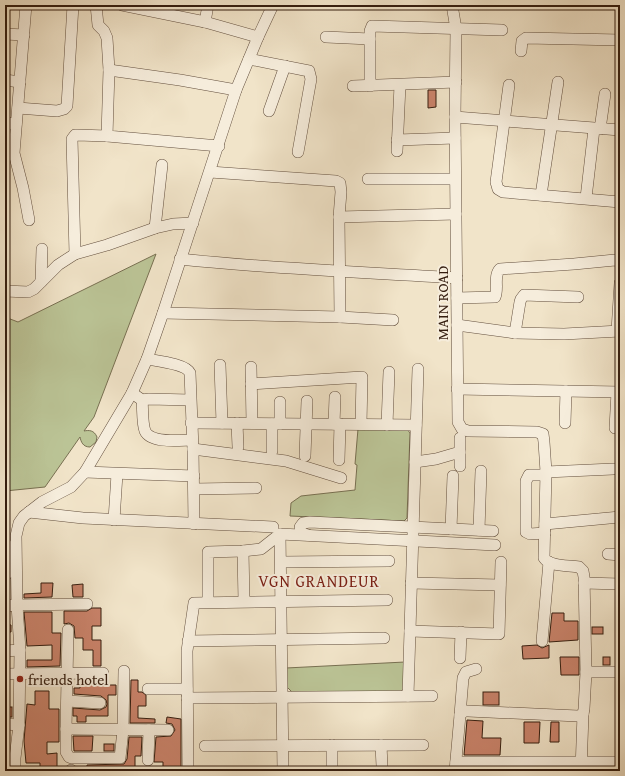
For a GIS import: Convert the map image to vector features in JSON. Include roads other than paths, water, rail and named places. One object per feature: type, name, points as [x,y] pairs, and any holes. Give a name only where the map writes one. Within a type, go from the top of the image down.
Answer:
[{"type":"street","points":[[26,5],[18,108],[11,123],[9,154],[23,188],[29,220]]},
{"type":"street","points":[[18,108],[57,111],[64,109],[67,106],[73,5]]},
{"type":"street","points":[[96,5],[98,25],[104,31],[107,38],[109,70],[108,136]]},
{"type":"street","points":[[122,5],[205,22],[258,37]]},
{"type":"street","points":[[205,22],[208,5]]},
{"type":"street","points":[[15,771],[10,758],[20,725],[20,650],[17,605],[10,573],[9,544],[19,523],[29,512],[42,502],[71,486],[85,472],[132,393],[147,359],[163,313],[219,146],[236,90],[273,5]]},
{"type":"street","name":"MAIN ROAD","points":[[452,5],[456,29],[455,179],[458,422],[462,429],[468,431],[537,432],[542,434],[544,437],[546,474],[544,558],[546,562],[549,562]]},
{"type":"street","points":[[370,86],[370,28],[374,25],[502,30]]},
{"type":"street","points":[[5,34],[24,35]]},
{"type":"street","points":[[326,37],[370,39]]},
{"type":"street","points":[[521,51],[522,41],[526,38],[620,40]]},
{"type":"street","points":[[249,59],[309,71],[311,76],[298,152]]},
{"type":"street","points":[[269,111],[285,66]]},
{"type":"street","points":[[109,70],[236,90]]},
{"type":"street","points":[[5,80],[20,82]]},
{"type":"street","points":[[353,86],[456,82]]},
{"type":"street","points":[[541,195],[558,82]]},
{"type":"street","points":[[400,85],[397,146],[455,138]]},
{"type":"street","points":[[509,85],[496,186],[498,189],[503,192],[620,202]]},
{"type":"street","points":[[586,198],[597,129],[605,94]]},
{"type":"street","points":[[455,117],[620,130]]},
{"type":"street","points":[[76,254],[72,139],[75,135],[108,136],[219,146]]},
{"type":"street","points":[[155,228],[162,165]]},
{"type":"street","points":[[210,172],[336,181],[341,187],[338,271],[340,317]]},
{"type":"street","points":[[368,179],[455,179]]},
{"type":"street","points":[[339,217],[456,214]]},
{"type":"street","points":[[5,291],[28,292],[34,289],[58,265],[76,254],[155,228],[173,224],[193,223]]},
{"type":"street","points":[[41,282],[42,249]]},
{"type":"street","points":[[180,259],[253,266],[457,278]]},
{"type":"street","points":[[457,298],[495,297],[497,293],[497,274],[500,269],[615,260],[620,262]]},
{"type":"street","points":[[457,325],[515,333],[564,334],[619,331],[620,283]]},
{"type":"street","points":[[515,333],[520,302],[524,295],[578,297]]},
{"type":"street","points":[[163,313],[340,317],[393,320]]},
{"type":"street","points":[[147,359],[183,366],[189,370],[193,444],[194,524]]},
{"type":"street","points":[[220,365],[222,423]]},
{"type":"street","points":[[251,367],[252,423]]},
{"type":"street","points":[[408,696],[418,369]]},
{"type":"street","points":[[387,424],[389,372]]},
{"type":"street","points":[[251,384],[362,377],[361,424]]},
{"type":"street","points":[[457,389],[618,392],[615,428]]},
{"type":"street","points":[[564,423],[566,391]]},
{"type":"street","points":[[132,393],[142,400],[190,400]]},
{"type":"street","points":[[335,397],[339,460]]},
{"type":"street","points":[[142,400],[146,433],[157,440],[193,444],[286,460],[342,478]]},
{"type":"street","points":[[305,456],[307,401]]},
{"type":"street","points":[[272,451],[280,402]]},
{"type":"street","points":[[192,423],[416,425]]},
{"type":"street","points":[[237,423],[238,447]]},
{"type":"street","points":[[460,438],[460,466]]},
{"type":"street","points":[[415,462],[436,459],[460,452]]},
{"type":"street","points":[[613,469],[530,475],[526,481],[526,532],[530,534],[545,528],[620,517]]},
{"type":"street","points":[[85,472],[194,476]]},
{"type":"street","points":[[479,530],[480,472]]},
{"type":"street","points":[[114,520],[117,474]]},
{"type":"street","points":[[451,529],[453,476]]},
{"type":"street","points":[[194,489],[256,488]]},
{"type":"street","points":[[29,512],[83,518],[194,524],[308,535],[495,545]]},
{"type":"street","points":[[308,535],[301,533],[300,527],[303,523],[310,522],[493,531]]},
{"type":"street","points":[[208,602],[208,552],[261,549],[276,531]]},
{"type":"street","points":[[276,531],[281,562],[283,771]]},
{"type":"street","points":[[243,551],[244,601]]},
{"type":"street","points":[[608,554],[620,555]]},
{"type":"street","points":[[281,562],[390,561]]},
{"type":"street","points":[[410,631],[499,634],[501,562]]},
{"type":"street","points":[[542,641],[549,562],[579,567],[583,571],[584,583],[586,672],[583,714],[582,766]]},
{"type":"street","points":[[411,583],[500,585]]},
{"type":"street","points":[[584,583],[620,584]]},
{"type":"street","points":[[188,771],[188,641],[194,602],[387,600]]},
{"type":"street","points":[[5,606],[87,604]]},
{"type":"street","points":[[68,630],[66,729],[67,755],[72,758],[120,758],[123,730],[124,671]]},
{"type":"street","points":[[460,658],[461,632]]},
{"type":"street","points":[[188,641],[384,638]]},
{"type":"street","points":[[5,651],[20,650]]},
{"type":"street","points":[[476,669],[466,672],[463,678],[456,766],[582,766],[620,762]]},
{"type":"street","points":[[586,672],[620,672]]},
{"type":"street","points":[[5,674],[103,673]]},
{"type":"street","points":[[148,689],[187,694],[282,698],[432,696]]},
{"type":"street","points":[[67,701],[100,702]]},
{"type":"street","points":[[460,715],[464,711],[578,716],[583,714]]},
{"type":"street","points":[[5,724],[20,725]]},
{"type":"street","points":[[66,729],[168,730]]},
{"type":"street","points":[[148,760],[149,730]]},
{"type":"street","points":[[332,745],[332,771]]},
{"type":"street","points":[[381,745],[382,766]]},
{"type":"street","points":[[205,746],[423,745]]},
{"type":"place","name":"friends hotel","points":[[20,679]]},
{"type":"district","name":"VGN GRANDEUR","points":[[319,581]]}]
